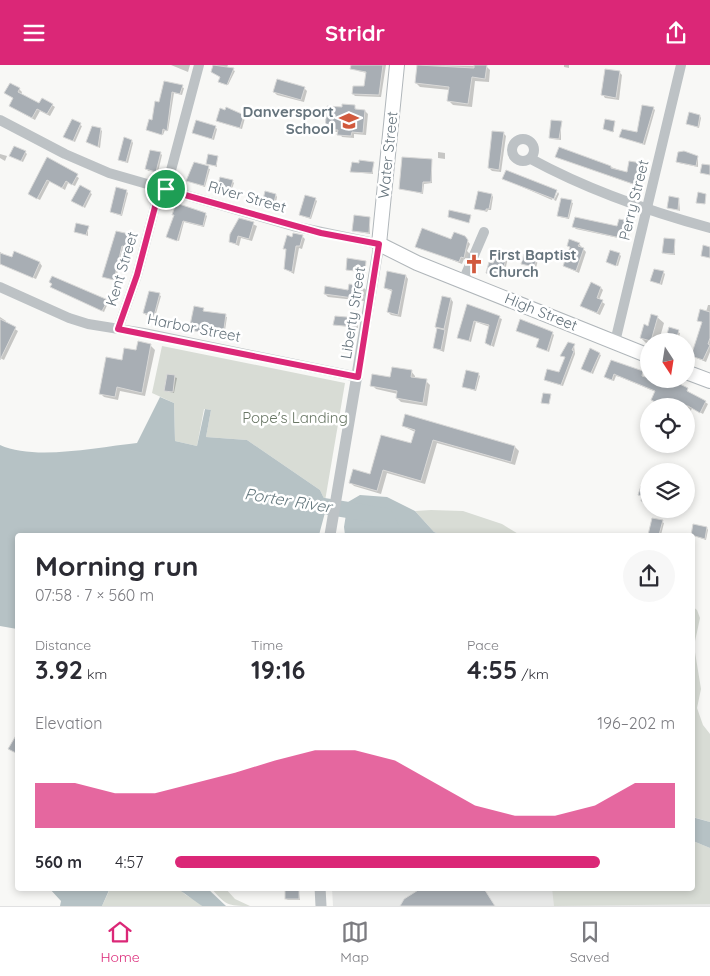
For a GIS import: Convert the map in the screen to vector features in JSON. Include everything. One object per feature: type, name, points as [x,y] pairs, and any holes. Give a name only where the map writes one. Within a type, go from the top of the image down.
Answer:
[{"type":"main road","name":"Water Street","points":[[379,244],[397,65]]},
{"type":"main road","name":"High Street","points":[[379,244],[417,263],[640,352]]},
{"type":"main road","points":[[695,375],[710,381]]},
{"type":"street","name":"Kent Street","points":[[118,329],[137,275],[199,65]]},
{"type":"street","name":"Perry Street","points":[[615,342],[682,65]]},
{"type":"street","name":"River Street","points":[[0,120],[94,167],[163,189],[321,233],[379,244]]},
{"type":"street","points":[[531,159],[552,170],[647,210],[710,228]]},
{"type":"street","points":[[463,281],[484,232]]},
{"type":"street","name":"Liberty Street","points":[[330,533],[379,244]]},
{"type":"street","name":"Harbor Street","points":[[0,287],[69,318],[358,377]]},
{"type":"street","points":[[320,891],[321,906]]},
{"type":"shaded area","points":[[710,861],[710,906],[333,906],[332,891],[695,891],[695,883]]},
{"type":"green space","name":"Pope's Landing","points":[[162,346],[345,383],[325,501],[320,490],[247,440],[206,437],[211,410],[204,409],[197,446],[175,441],[174,403],[152,393]]},
{"type":"green space","points":[[415,511],[463,511],[502,524],[517,533],[437,533]]},
{"type":"green space","points":[[695,608],[700,618],[695,641]]},
{"type":"green space","points":[[695,652],[701,689],[697,708],[703,725],[710,734],[710,822],[695,818]]},
{"type":"green space","points":[[695,842],[710,848],[710,904],[554,906],[552,891],[695,891]]},
{"type":"green space","points":[[109,891],[182,891],[202,906],[102,906]]},
{"type":"green space","points":[[214,891],[228,891],[235,899],[250,906],[232,905],[220,898]]},
{"type":"water","points":[[160,397],[174,403],[175,441],[197,446],[205,409],[211,410],[206,437],[247,440],[320,490],[327,505],[320,533],[15,533],[15,629],[0,626],[0,445],[14,450],[31,452],[67,452],[137,443]]},
{"type":"water","points":[[360,495],[387,497],[415,511],[437,533],[345,533],[348,502]]},
{"type":"water","points":[[695,818],[710,822],[710,848],[695,842]]},
{"type":"water","points":[[52,891],[109,891],[102,906],[60,906],[61,901]]},
{"type":"water","points":[[181,891],[210,891],[226,906],[202,906]]},
{"type":"building","points":[[213,65],[234,68],[227,85],[218,82],[220,77],[211,72]]},
{"type":"building","points":[[351,65],[383,65],[379,95],[352,94],[353,86],[364,86],[366,72],[350,69]]},
{"type":"building","points":[[417,65],[474,68],[474,65],[487,65],[485,79],[472,77],[468,104],[447,101],[449,87],[415,83]]},
{"type":"building","points":[[605,69],[620,71],[616,98],[601,95]]},
{"type":"building","points":[[277,79],[305,87],[301,100],[273,92]]},
{"type":"building","points":[[164,81],[183,85],[180,94],[172,92],[167,131],[163,129],[162,135],[146,130],[149,119],[152,120],[155,101],[159,102]]},
{"type":"building","points":[[10,83],[20,88],[18,92],[39,103],[42,98],[53,104],[47,114],[37,109],[32,118],[9,106],[13,98],[4,93]]},
{"type":"building","points":[[342,104],[355,105],[355,109],[365,110],[363,133],[352,132],[351,136],[337,135],[338,130],[325,129],[327,106],[342,107]]},
{"type":"building","points":[[642,105],[654,107],[643,144],[619,137],[622,129],[637,132]]},
{"type":"building","points":[[226,107],[244,115],[240,128],[216,121],[220,108],[225,110]]},
{"type":"building","points":[[689,112],[700,115],[698,127],[686,124]]},
{"type":"building","points":[[72,119],[81,123],[73,141],[63,137]]},
{"type":"building","points":[[605,119],[615,121],[613,132],[603,129]]},
{"type":"building","points":[[196,120],[216,126],[212,139],[192,133]]},
{"type":"building","points":[[551,120],[562,121],[559,139],[549,138]]},
{"type":"building","points":[[92,126],[101,128],[98,147],[86,142]]},
{"type":"building","points":[[492,131],[504,132],[499,170],[488,168]]},
{"type":"building","points":[[124,137],[132,140],[126,162],[118,160]]},
{"type":"building","points":[[14,146],[26,151],[21,161],[9,156]]},
{"type":"building","points":[[559,147],[611,166],[611,168],[627,172],[629,161],[641,163],[636,185],[555,157]]},
{"type":"building","points":[[150,150],[161,152],[156,172],[145,169]]},
{"type":"building","points":[[684,151],[698,156],[696,166],[676,162],[678,152]]},
{"type":"building","points":[[208,154],[218,156],[216,166],[206,164]]},
{"type":"building","points":[[47,157],[78,174],[72,185],[66,181],[62,188],[47,180],[37,199],[28,194]]},
{"type":"building","points":[[402,157],[432,159],[431,182],[423,182],[422,193],[399,189]]},
{"type":"building","points":[[359,160],[374,162],[372,173],[350,172],[352,162],[359,163]]},
{"type":"building","points":[[194,162],[209,166],[204,186],[186,181]]},
{"type":"building","points":[[702,164],[710,165],[710,175],[700,173]]},
{"type":"building","points":[[506,170],[557,190],[554,199],[502,179]]},
{"type":"building","points":[[220,177],[233,180],[230,192],[217,188]]},
{"type":"building","points":[[80,185],[91,191],[83,207],[71,201]]},
{"type":"building","points":[[116,187],[127,190],[121,215],[110,212]]},
{"type":"building","points":[[265,191],[276,194],[273,207],[262,204]]},
{"type":"building","points":[[478,191],[492,194],[489,209],[486,209],[486,211],[474,209]]},
{"type":"building","points":[[698,192],[706,194],[705,204],[696,203]]},
{"type":"building","points":[[305,195],[316,198],[310,218],[299,215]]},
{"type":"building","points":[[669,196],[679,198],[678,210],[667,208]]},
{"type":"building","points":[[561,198],[572,200],[568,218],[557,216]]},
{"type":"building","points":[[176,203],[206,213],[203,226],[183,221],[177,241],[166,237]]},
{"type":"building","points":[[449,210],[471,215],[469,223],[448,217]]},
{"type":"building","points":[[354,215],[370,217],[369,233],[352,231]]},
{"type":"building","points":[[575,217],[617,226],[619,219],[629,221],[625,239],[572,227]]},
{"type":"building","points":[[239,218],[254,222],[249,239],[238,236],[236,244],[229,242],[230,234]]},
{"type":"building","points":[[76,223],[89,226],[86,235],[74,232]]},
{"type":"building","points":[[422,228],[451,239],[454,232],[465,236],[468,240],[464,258],[461,257],[459,262],[415,247]]},
{"type":"building","points":[[116,231],[134,235],[131,248],[122,246],[114,280],[102,277]]},
{"type":"building","points":[[293,233],[303,235],[300,246],[296,246],[292,272],[284,269],[286,249],[283,249],[287,235],[292,237]]},
{"type":"building","points":[[664,238],[675,239],[674,254],[662,253]]},
{"type":"building","points":[[569,239],[580,243],[578,246],[584,248],[576,271],[563,266],[570,247],[567,246]]},
{"type":"building","points":[[703,245],[710,247],[710,258],[701,256]]},
{"type":"building","points":[[610,250],[620,253],[616,266],[606,262]]},
{"type":"building","points":[[14,251],[40,262],[33,278],[0,264],[0,253],[12,257]]},
{"type":"building","points":[[499,252],[507,255],[501,278],[486,273],[489,262],[493,263]]},
{"type":"building","points":[[524,254],[537,257],[534,267],[521,264]]},
{"type":"building","points":[[347,258],[366,261],[365,272],[346,270]]},
{"type":"building","points":[[654,269],[664,271],[660,284],[650,281]]},
{"type":"building","points":[[387,271],[406,275],[398,315],[387,312],[392,290],[384,288]]},
{"type":"building","points":[[52,276],[108,300],[102,311],[50,287],[52,284],[49,282]]},
{"type":"building","points":[[591,282],[601,287],[597,298],[603,300],[597,313],[580,306]]},
{"type":"building","points":[[349,284],[363,286],[361,299],[324,294],[325,286],[348,290]]},
{"type":"building","points":[[149,291],[160,293],[154,316],[143,313]]},
{"type":"building","points":[[442,296],[451,298],[444,329],[435,327]]},
{"type":"building","points":[[467,304],[500,316],[491,346],[485,343],[489,325],[474,321],[469,341],[457,338]]},
{"type":"building","points":[[194,306],[204,308],[203,311],[226,314],[223,336],[189,330]]},
{"type":"building","points":[[700,309],[710,312],[710,338],[708,344],[710,345],[703,360],[695,357],[695,344],[702,322],[697,321]]},
{"type":"building","points":[[651,314],[658,316],[653,333],[641,333],[644,324],[648,326]]},
{"type":"building","points":[[335,316],[358,318],[356,327],[333,325]]},
{"type":"building","points":[[0,319],[16,327],[0,360]]},
{"type":"building","points":[[520,319],[553,332],[547,351],[536,347],[539,339],[516,331]]},
{"type":"building","points":[[669,327],[679,330],[678,333],[667,333]]},
{"type":"building","points":[[437,328],[445,330],[441,350],[433,348]]},
{"type":"building","points":[[138,341],[151,344],[142,393],[117,387],[115,397],[99,394],[106,357],[122,360],[124,348],[136,350]]},
{"type":"building","points":[[568,342],[575,344],[572,350],[574,351],[561,385],[544,380],[547,369],[559,372],[565,357],[560,356]]},
{"type":"building","points":[[590,348],[600,353],[591,373],[581,369]]},
{"type":"building","points":[[611,360],[640,370],[640,385],[614,374],[612,380],[604,377]]},
{"type":"building","points":[[392,367],[412,370],[411,377],[427,379],[423,403],[396,398],[397,391],[370,386],[372,374],[390,377]]},
{"type":"building","points":[[466,370],[479,373],[475,390],[462,387]]},
{"type":"building","points":[[167,374],[175,375],[173,392],[164,391]]},
{"type":"building","points":[[648,388],[688,388],[687,391],[706,401],[700,413],[695,410],[695,398],[652,398],[655,391]]},
{"type":"building","points":[[543,393],[551,394],[549,404],[541,403]]},
{"type":"building","points":[[405,414],[515,446],[511,462],[433,440],[421,481],[383,470],[377,491],[349,483],[353,469],[370,474],[381,435],[411,443],[415,430],[402,426]]},
{"type":"building","points":[[652,518],[663,520],[660,533],[648,533]]},
{"type":"building","points":[[693,524],[707,527],[705,539],[691,533]]},
{"type":"building","points":[[15,737],[15,752],[8,749]]},
{"type":"building","points":[[285,891],[299,891],[299,899],[285,899]]},
{"type":"building","points":[[417,891],[486,891],[495,906],[400,906],[404,899]]},
{"type":"waterway","name":"Porter River","points":[[305,503],[385,516],[394,533]]},
{"type":"place","name":"Danversport School","points":[[349,121]]},
{"type":"place","name":"First Baptist Church","points":[[474,264]]},
{"type":"route","points":[[160,188],[166,189],[238,211],[321,233],[379,244],[358,377],[118,329],[142,259],[160,188]]}]
